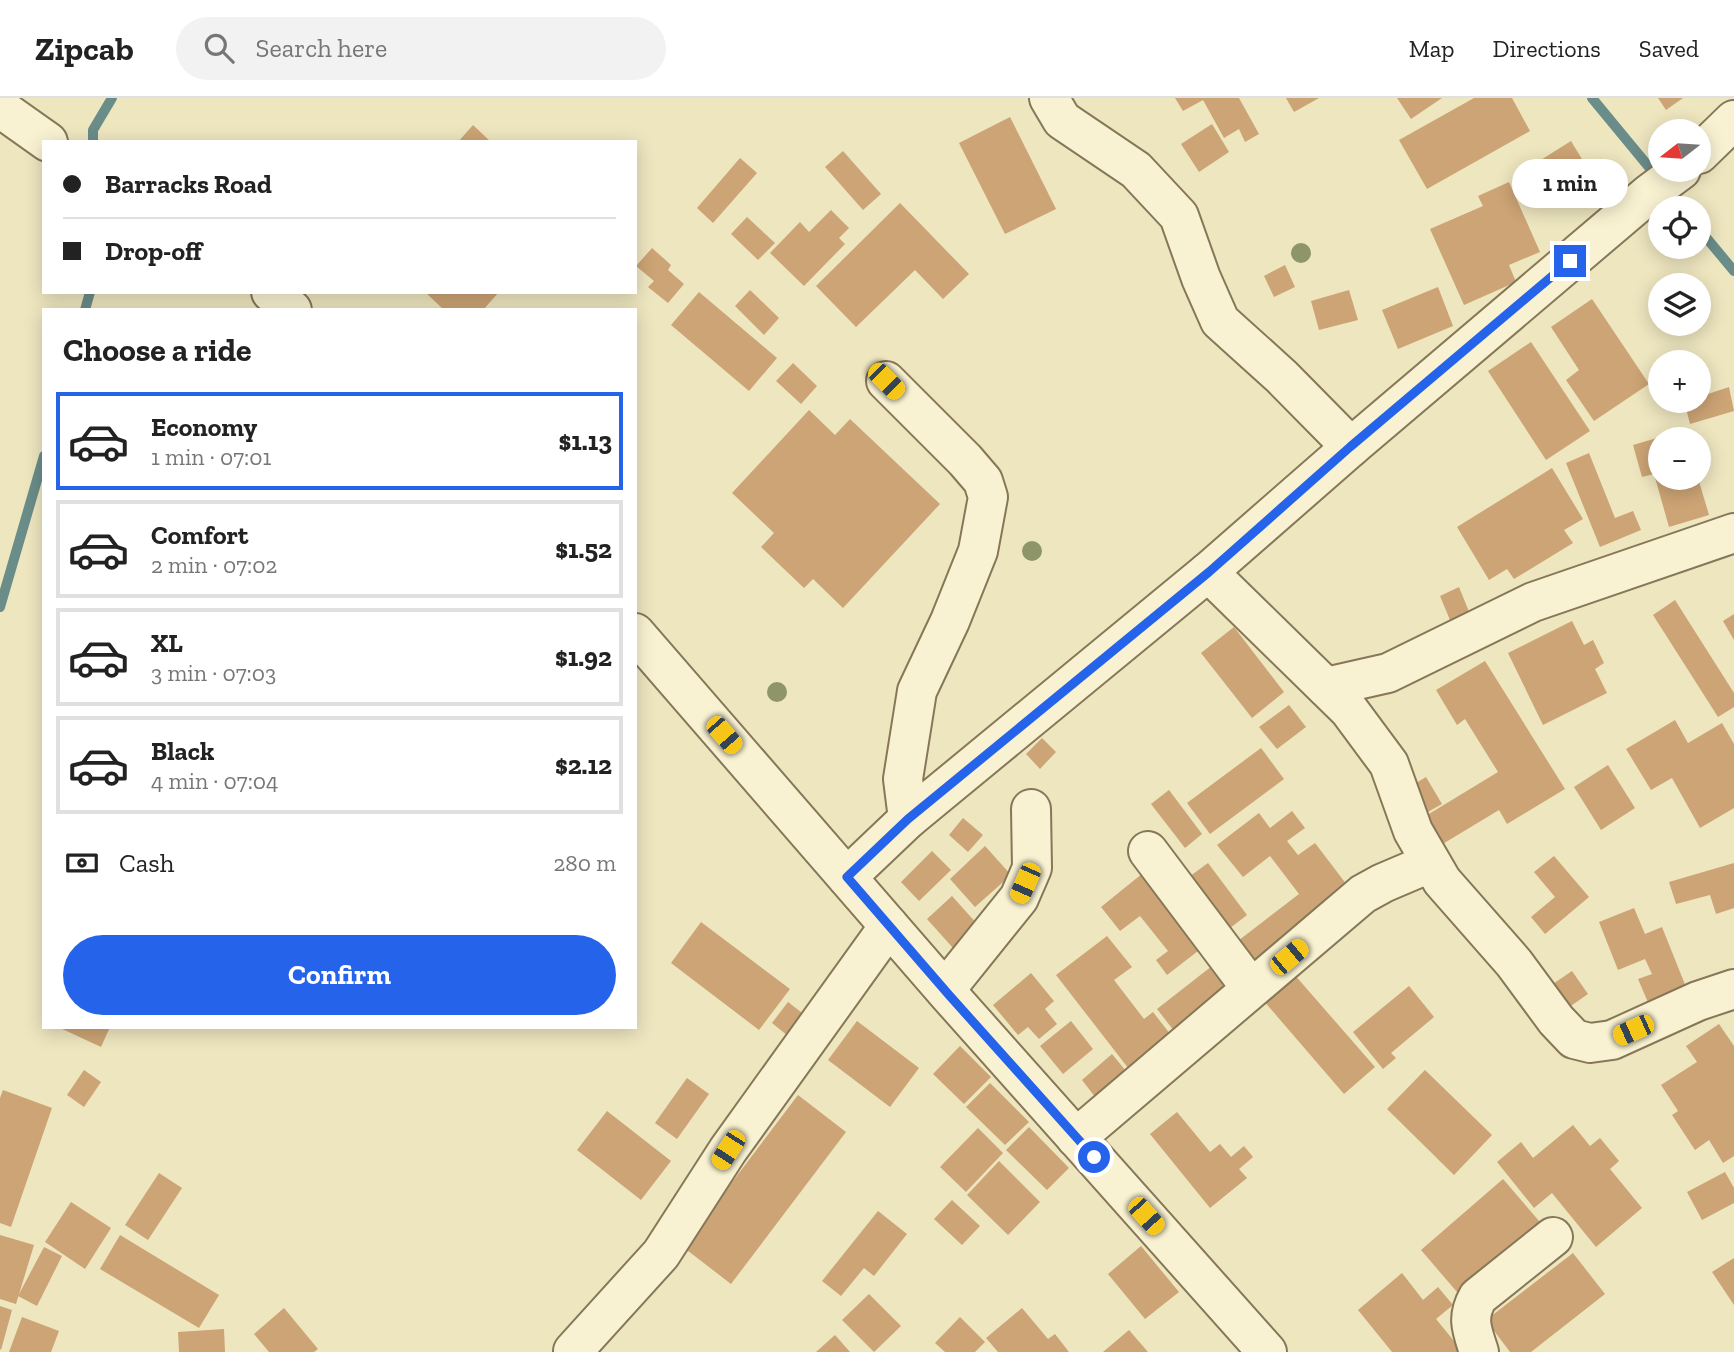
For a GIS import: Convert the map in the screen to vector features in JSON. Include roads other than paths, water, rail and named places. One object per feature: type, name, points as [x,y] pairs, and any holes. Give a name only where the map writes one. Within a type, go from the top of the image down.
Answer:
[{"type":"street","points":[[1049,98],[1062,120],[1136,170],[1179,216],[1220,321],[1282,377],[1350,447]]},
{"type":"street","points":[[0,108],[45,140]]},
{"type":"street","points":[[1712,141],[1734,120]]},
{"type":"street","points":[[847,877],[908,819],[1209,572],[1350,447],[1665,182]]},
{"type":"street","points":[[273,294],[290,308]]},
{"type":"street","points":[[886,381],[965,460],[983,481],[988,497],[978,551],[950,621],[917,691],[903,779],[908,819]]},
{"type":"street","points":[[1326,687],[1388,673],[1533,602],[1734,533]]},
{"type":"street","points":[[1209,572],[1349,710],[1389,764],[1413,831],[1442,881],[1514,963],[1556,1020],[1574,1039],[1590,1044],[1612,1040],[1698,1001],[1734,989]]},
{"type":"street","points":[[637,635],[944,990],[1267,1352]]},
{"type":"street","points":[[944,990],[1019,898],[1032,868],[1031,809]]},
{"type":"street","points":[[1148,850],[1251,988]]},
{"type":"street","points":[[1076,1138],[1363,894],[1430,863]]},
{"type":"street","points":[[573,1350],[661,1254],[728,1150],[889,926]]},
{"type":"street","points":[[1479,1352],[1471,1327],[1471,1310],[1478,1297],[1553,1237]]},
{"type":"waterway","points":[[93,140],[93,130],[112,98]]},
{"type":"waterway","points":[[1592,98],[1648,166]]},
{"type":"waterway","points":[[1668,190],[1673,196]]},
{"type":"waterway","points":[[1711,243],[1734,271]]},
{"type":"waterway","points":[[86,308],[89,294]]},
{"type":"waterway","points":[[0,607],[42,463]]}]
